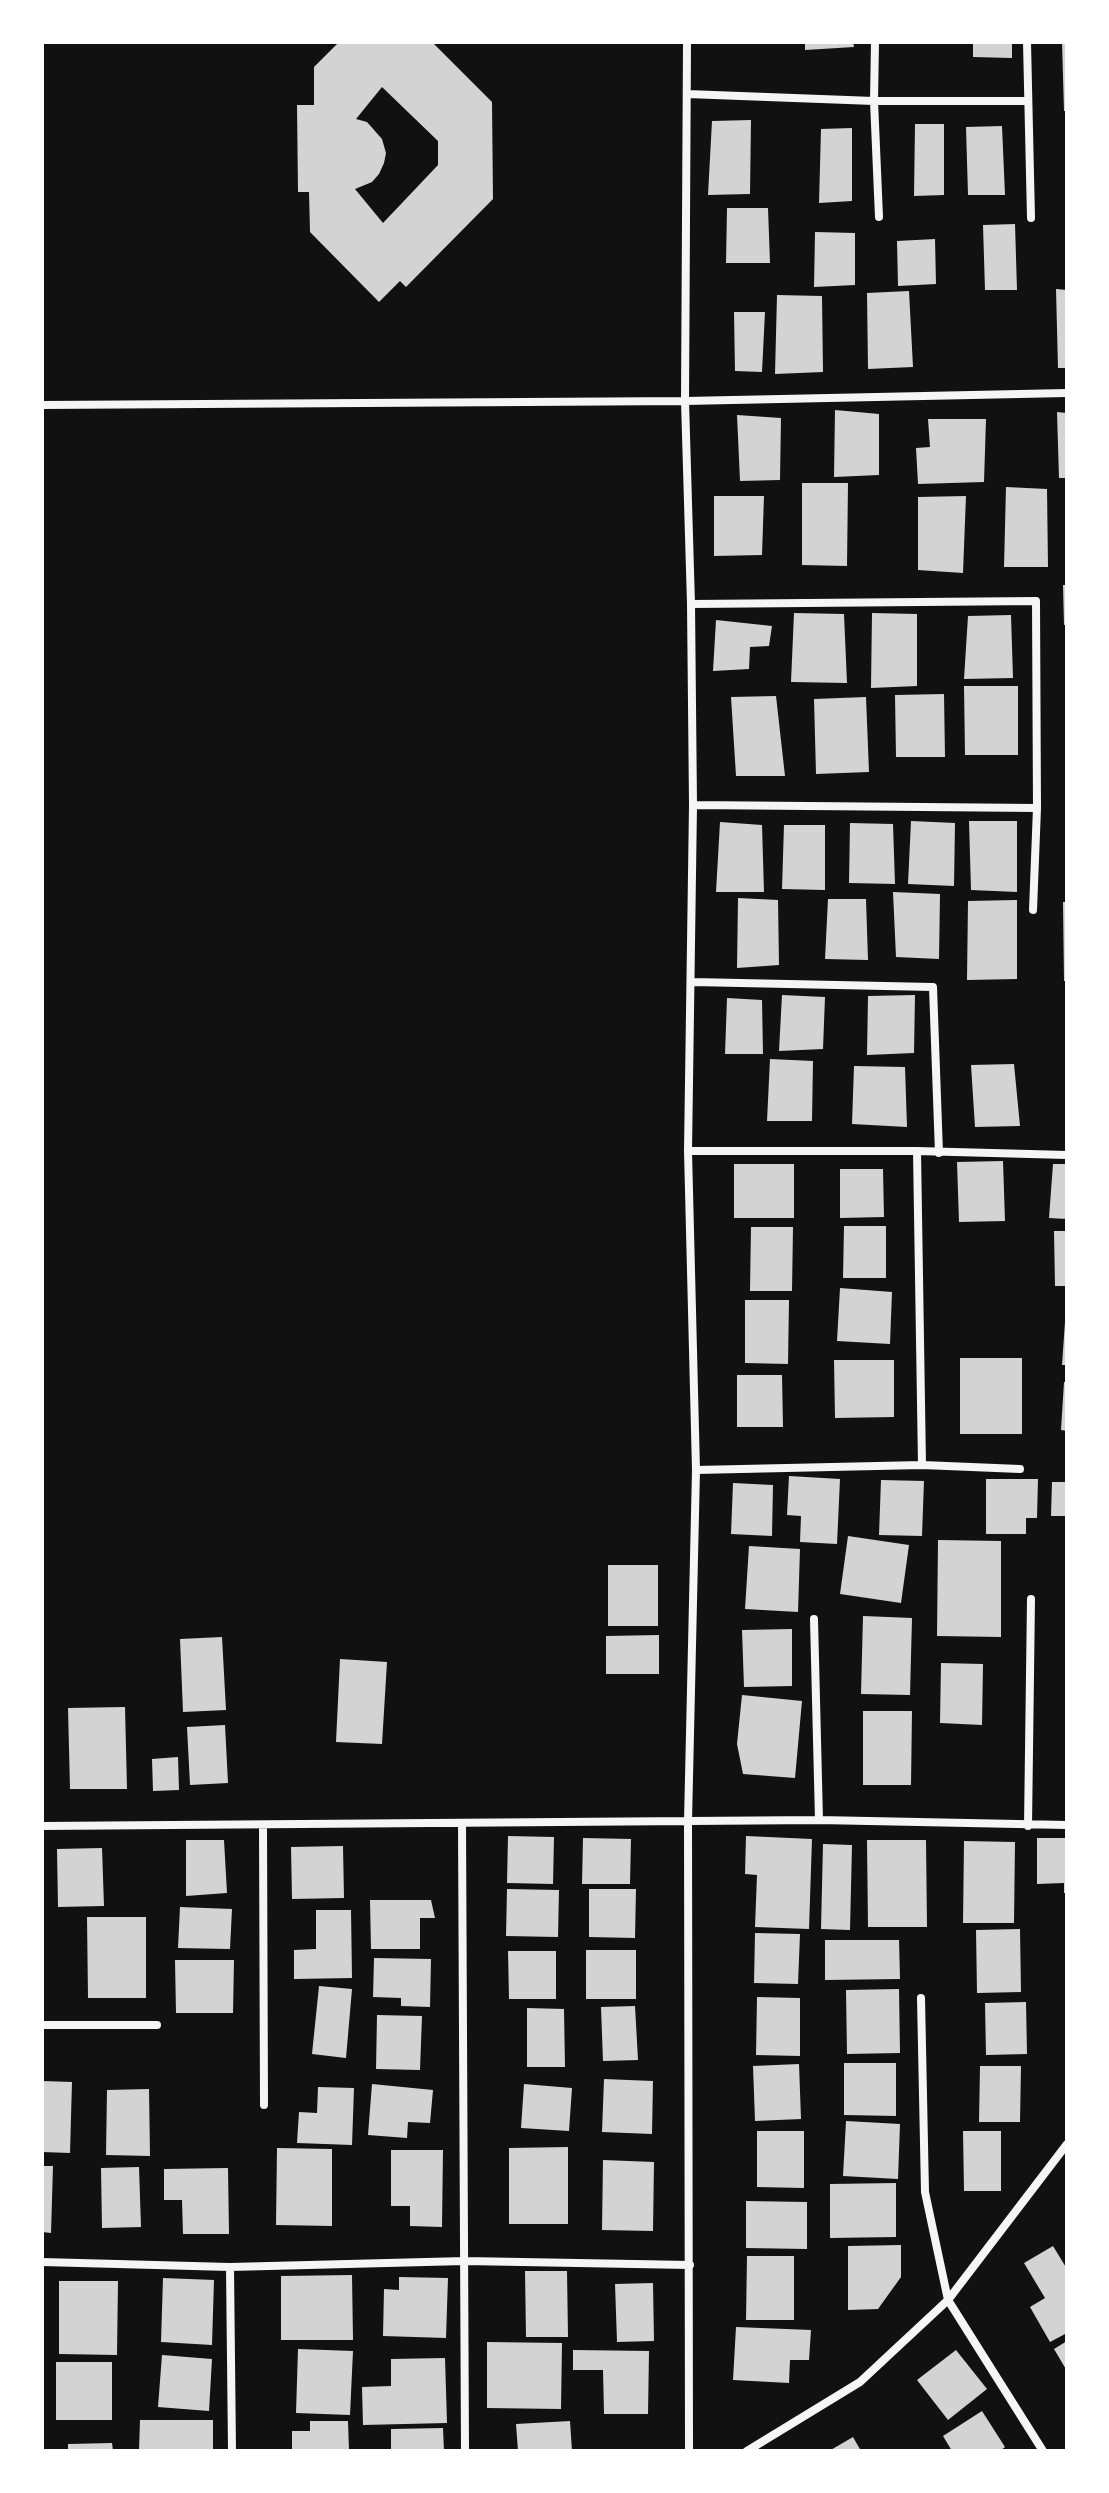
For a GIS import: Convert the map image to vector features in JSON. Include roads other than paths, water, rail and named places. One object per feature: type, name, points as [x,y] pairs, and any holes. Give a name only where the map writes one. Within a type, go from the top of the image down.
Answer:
[{"type":"street","points":[[687,42],[685,401],[693,805],[688,1151],[696,1470],[688,1821],[689,2451]]},
{"type":"street","points":[[875,42],[879,217]]},
{"type":"street","points":[[1027,42],[1031,218]]},
{"type":"street","points":[[687,94],[874,101],[1028,101]]},
{"type":"street","points":[[42,405],[685,401],[1067,393]]},
{"type":"street","points":[[691,604],[1036,601],[1037,808],[1033,910]]},
{"type":"street","points":[[693,805],[1037,808]]},
{"type":"street","points":[[692,982],[933,987],[939,1153]]},
{"type":"street","points":[[688,1151],[917,1151],[1067,1155]]},
{"type":"street","points":[[917,1151],[922,1465]]},
{"type":"street","points":[[696,1470],[922,1465],[1020,1469]]},
{"type":"street","points":[[1028,1826],[1031,1599]]},
{"type":"street","points":[[814,1619],[819,1820]]},
{"type":"street","points":[[42,1826],[819,1820],[1067,1825]]},
{"type":"street","points":[[462,1823],[465,2451]]},
{"type":"street","points":[[263,1825],[264,2105]]},
{"type":"street","points":[[921,1998],[925,2192],[948,2300],[1043,2451]]},
{"type":"street","points":[[42,2025],[157,2025]]},
{"type":"street","points":[[747,2451],[860,2382],[948,2300],[1067,2144]]},
{"type":"street","points":[[42,2262],[230,2267],[465,2261],[690,2265]]},
{"type":"street","points":[[230,2267],[232,2451]]}]
